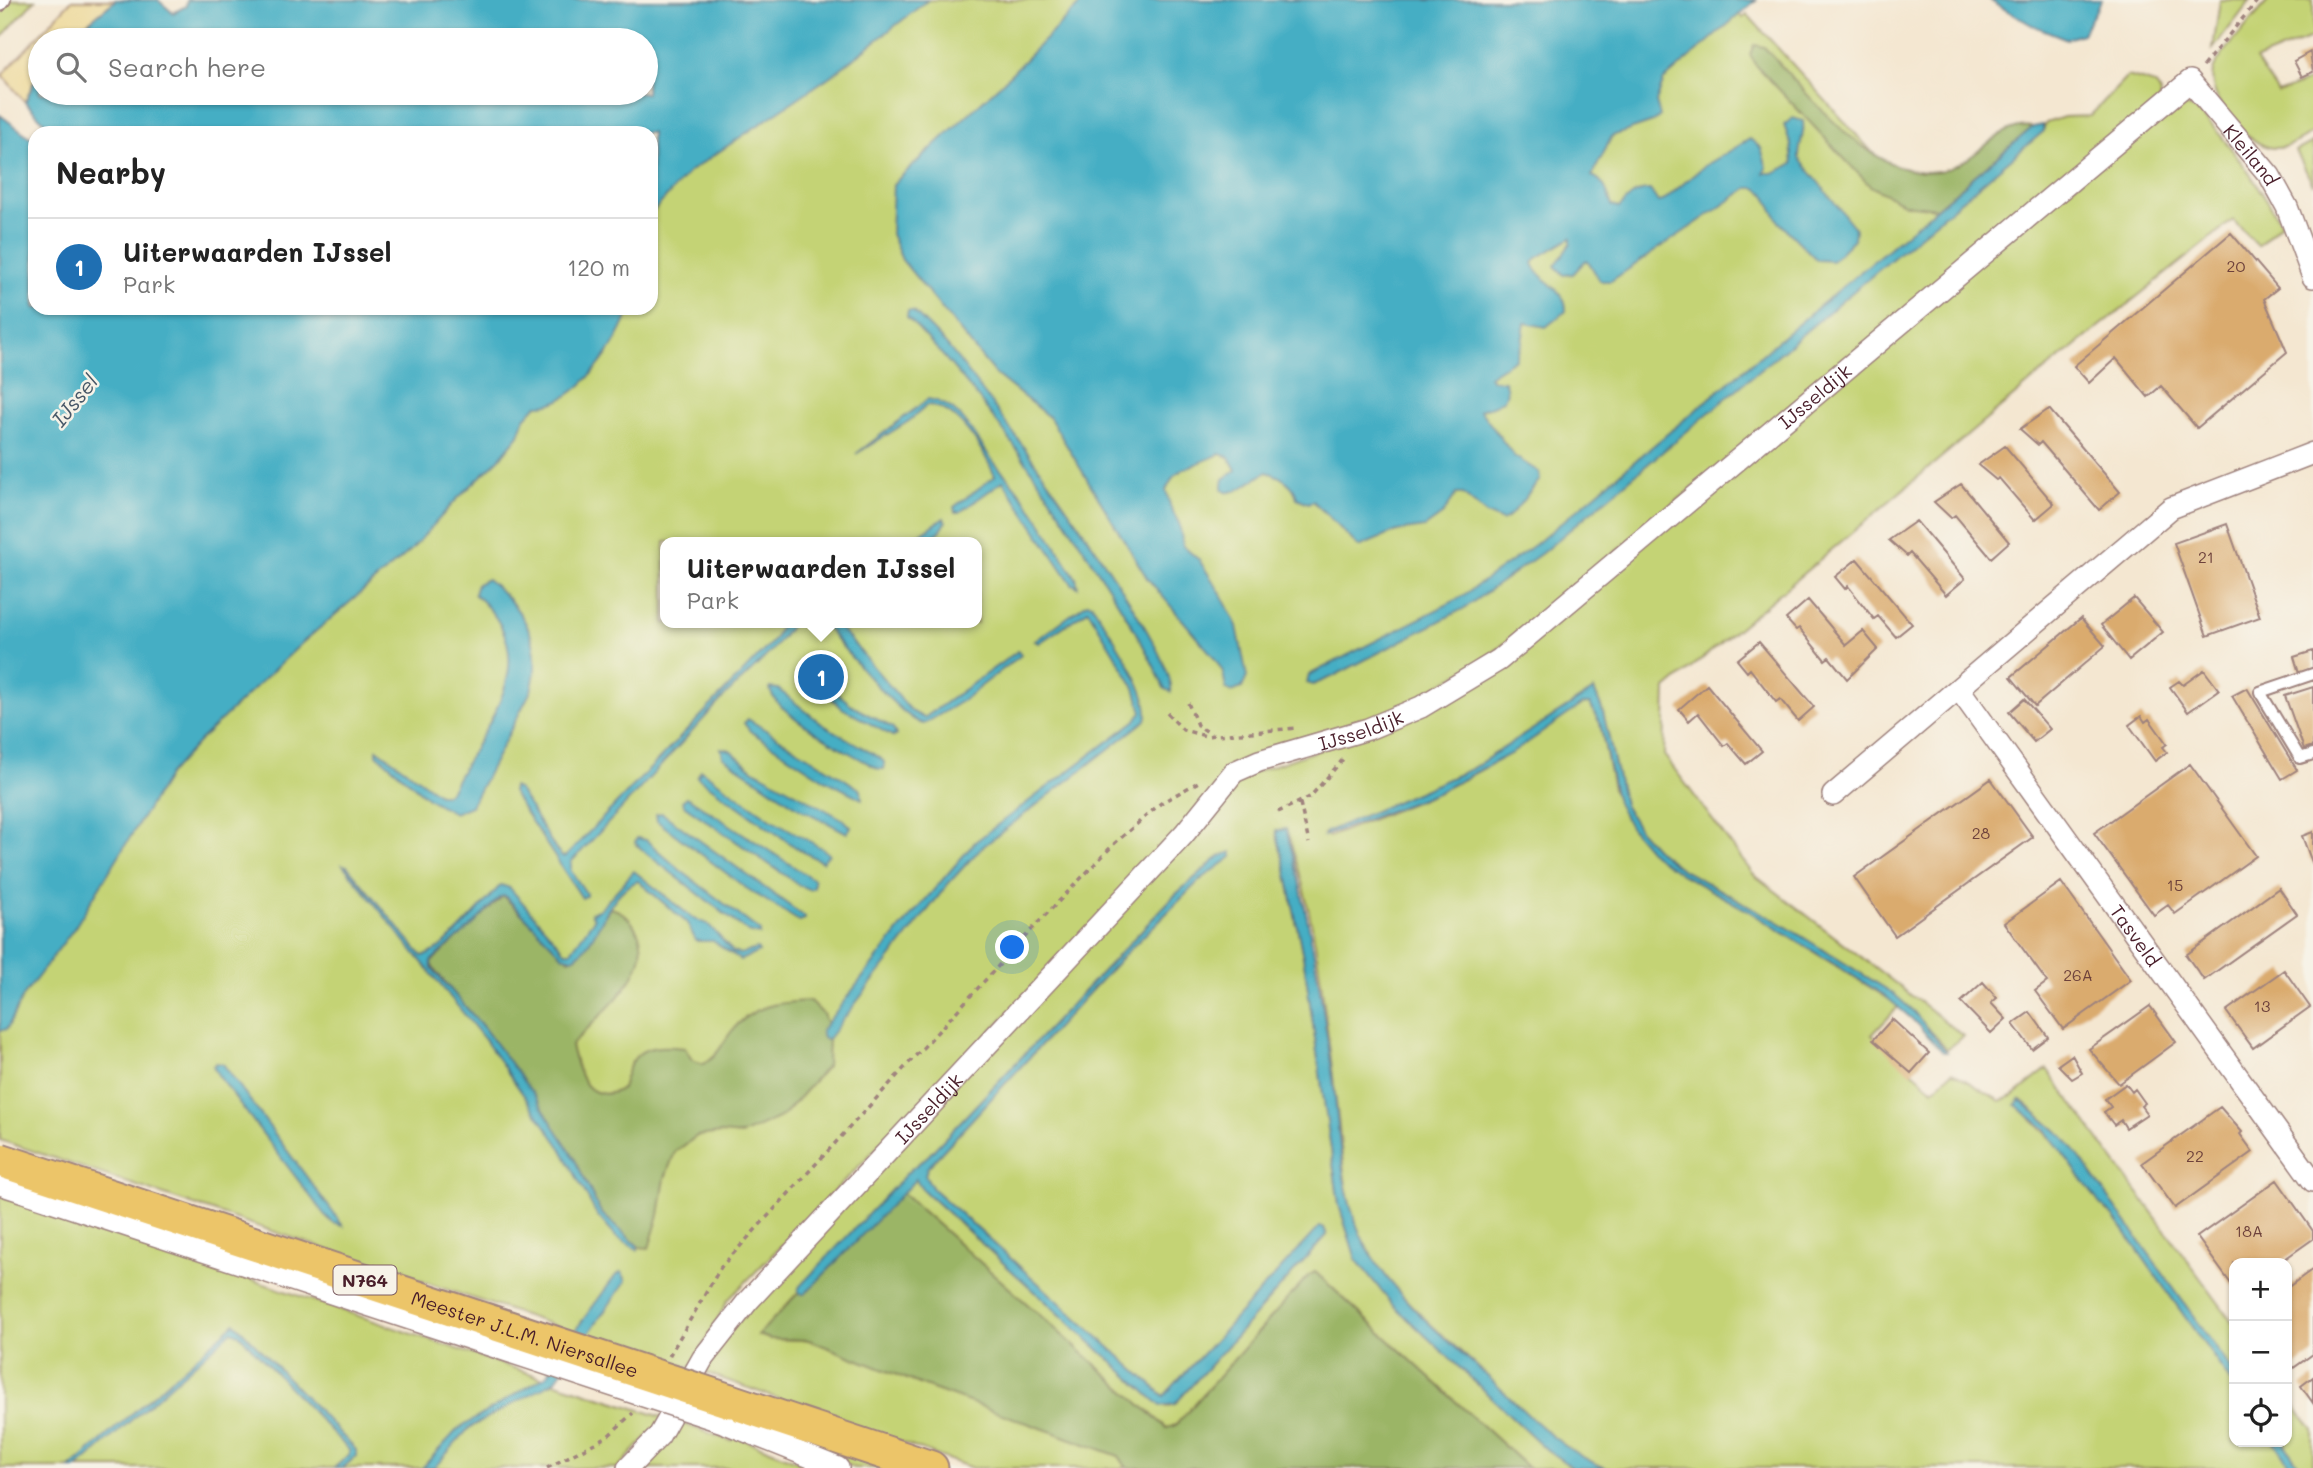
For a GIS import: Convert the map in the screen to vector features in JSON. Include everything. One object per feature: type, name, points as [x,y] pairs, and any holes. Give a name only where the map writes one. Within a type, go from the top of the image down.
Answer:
[{"type":"main road","name":"Meester J.L.M. Niersallee","points":[[0,1160],[726,1411],[931,1468]]},
{"type":"street","name":"Kleiland","points":[[2190,81],[2270,176],[2308,244],[2313,277]]},
{"type":"street","name":"IJsseldijk","points":[[628,1468],[659,1436],[703,1358],[748,1301],[1184,834],[1234,772],[1259,761],[1368,729],[1421,707],[1499,660],[2190,81]]},
{"type":"street","points":[[1833,795],[2171,508],[2313,453]]},
{"type":"street","name":"Tasveld","points":[[1959,689],[2313,1181]]},
{"type":"street","name":"Meester J.L.M. Niersallee","points":[[0,1184],[726,1411],[838,1468]]},
{"type":"lane","points":[[0,6],[5,0]]},
{"type":"lane","points":[[2313,674],[2260,692],[2300,758],[2313,754]]},
{"type":"path","points":[[2190,81],[2258,0]]},
{"type":"path","points":[[1188,703],[1197,725],[1213,735]]},
{"type":"path","points":[[664,1365],[721,1267],[959,1012],[1035,925],[1115,843],[1161,803],[1190,784],[1234,772]]},
{"type":"path","points":[[1300,803],[1309,843]]},
{"type":"path","points":[[547,1468],[608,1436],[621,1427],[636,1408]]},
{"type":"green space","points":[[11,0],[35,0],[0,39],[0,13]]},
{"type":"green space","points":[[782,0],[1632,0],[1689,55],[1739,13],[1743,18],[1747,14],[1921,206],[1936,208],[1929,214],[2044,128],[2046,123],[2064,117],[2090,116],[2128,76],[2155,84],[2160,91],[2159,102],[1492,654],[1400,709],[1251,758],[991,1031],[728,1300],[691,1368],[585,1336],[588,1332],[574,1332],[0,1140],[0,948],[451,315],[658,315],[658,126]]},
{"type":"green space","points":[[2220,0],[2251,0],[2213,49]]},
{"type":"green space","points":[[2269,0],[2313,0],[2313,37],[2256,60],[2278,93],[2313,79],[2313,132],[2279,148],[2262,145],[2240,129],[2221,105],[2212,79],[2214,68],[2224,53]]},
{"type":"green space","points":[[1754,45],[1764,47],[1805,93],[1856,141],[1884,160],[1912,170],[1941,171],[1969,158],[2007,131],[2033,127],[1936,208],[1905,204],[1870,186],[1754,63],[1750,54]]},
{"type":"green space","points":[[2175,104],[2191,108],[2214,128],[2227,144],[2253,178],[2281,223],[2258,246],[2233,220],[2044,371],[1666,689],[1664,755],[1753,874],[1964,1036],[1947,1049],[1894,994],[1777,921],[1681,869],[1660,852],[1681,874],[1747,910],[1899,1006],[1872,1035],[1933,1090],[1952,1072],[2000,1101],[2013,1096],[2047,1069],[2229,1317],[2229,1366],[2064,1137],[2021,1100],[2017,1105],[2062,1149],[2107,1211],[2113,1215],[2229,1379],[2229,1447],[2277,1447],[2292,1468],[1606,1468],[1571,1450],[1540,1426],[1420,1314],[1378,1266],[1359,1232],[1345,1180],[1313,932],[1306,897],[1286,829],[1276,832],[1304,962],[1339,1205],[1356,1259],[1392,1304],[1546,1449],[1573,1468],[1528,1468],[1315,1272],[1308,1276],[1176,1425],[1167,1429],[901,1192],[913,1179],[918,1181],[923,1190],[1152,1398],[1167,1407],[1175,1404],[1327,1235],[1324,1228],[1319,1227],[1164,1396],[933,1189],[925,1175],[927,1168],[1124,955],[1200,880],[1231,857],[1220,856],[1175,895],[928,1156],[910,1170],[759,1335],[770,1339],[809,1340],[1119,1456],[1127,1468],[972,1468],[701,1371],[723,1338],[1232,780],[1413,717]],"holes":[[[1594,690],[1603,712],[1624,805],[1640,831],[1654,846],[1624,816],[1613,789],[1600,723],[1590,704],[1583,704],[1483,769],[1437,793],[1329,837],[1324,834],[1471,769]]]},
{"type":"green space","points":[[2313,142],[2313,185],[2296,151]]},
{"type":"green space","points":[[503,896],[569,959],[577,956],[610,908],[624,914],[635,927],[641,943],[640,959],[633,976],[609,1007],[571,1046],[581,1076],[592,1090],[600,1093],[622,1089],[630,1065],[636,1057],[650,1048],[685,1048],[692,1060],[703,1064],[716,1053],[739,1023],[766,1007],[787,1002],[810,1001],[823,1014],[827,1024],[821,1031],[823,1038],[828,1039],[827,1066],[784,1115],[742,1135],[721,1133],[697,1136],[675,1152],[665,1178],[659,1215],[649,1248],[639,1247],[601,1213],[572,1154],[533,1095],[430,963]]},
{"type":"green space","points":[[901,1192],[1167,1428],[1176,1425],[1308,1276],[1315,1272],[1528,1468],[1127,1468],[1119,1456],[927,1387],[809,1340],[770,1339],[758,1335],[799,1292],[805,1294]]},
{"type":"green space","points":[[0,1195],[543,1378],[541,1380],[551,1384],[553,1382],[665,1418],[618,1468],[0,1468]]},
{"type":"green space","points":[[2292,1403],[2313,1430],[2313,1468],[2301,1468],[2286,1447],[2292,1447]]},
{"type":"green space","points":[[726,1413],[897,1468],[854,1468]]},
{"type":"green space","points":[[676,1421],[731,1441],[735,1436],[815,1468],[643,1468]]},
{"type":"sand","points":[[72,0],[116,0],[81,28],[46,28]]},
{"type":"sand","points":[[28,47],[28,95],[25,102],[2,75]]},
{"type":"water","points":[[116,0],[158,0],[173,13],[186,6],[187,0],[928,0],[835,73],[689,172],[658,206],[658,126],[46,126],[25,102],[28,95],[28,105],[658,105],[658,28],[81,28]]},
{"type":"water","points":[[1084,0],[1756,0],[1664,80],[1656,102],[1660,116],[1653,122],[1612,136],[1592,176],[1603,184],[1612,206],[1619,208],[1633,195],[1645,190],[1650,190],[1658,202],[1663,201],[1703,167],[1750,139],[1761,148],[1767,168],[1764,173],[1773,173],[1793,164],[1791,145],[1784,125],[1793,118],[1803,121],[1799,158],[1855,228],[1854,239],[1832,261],[1817,260],[1779,222],[1765,194],[1756,188],[1748,188],[1611,281],[1600,281],[1588,261],[1573,274],[1564,275],[1555,266],[1571,243],[1571,238],[1537,258],[1533,263],[1536,269],[1562,297],[1566,311],[1546,327],[1525,323],[1522,343],[1515,359],[1489,376],[1491,380],[1504,381],[1504,398],[1501,402],[1480,410],[1514,456],[1539,472],[1540,480],[1502,521],[1486,514],[1463,494],[1456,494],[1443,514],[1425,527],[1397,531],[1359,547],[1313,501],[1308,503],[1297,498],[1290,484],[1277,476],[1267,472],[1241,488],[1226,492],[1222,489],[1224,479],[1236,470],[1229,457],[1220,454],[1174,476],[1166,490],[1171,509],[1179,523],[1183,546],[1199,560],[1220,592],[1237,626],[1247,677],[1242,688],[1232,692],[1226,689],[1223,672],[1213,656],[1147,578],[1050,418],[995,374],[902,260],[891,234],[893,184],[1003,82]]},
{"type":"water","points":[[1989,0],[2102,0],[2082,34],[2067,39],[2032,25]]},
{"type":"water","name":"IJssel","points":[[0,115],[28,136],[28,315],[628,315],[607,354],[581,385],[552,403],[537,405],[525,418],[519,435],[501,457],[456,500],[411,550],[302,643],[200,740],[169,774],[75,927],[22,998],[7,1029],[0,1031]]},
{"type":"water","points":[[2043,125],[2044,131],[1542,553],[1463,609],[1332,677],[1313,685],[1307,683],[1309,675],[1458,599],[1536,544],[2033,127]]},
{"type":"water","points":[[908,311],[913,311],[950,349],[1077,522],[1145,627],[1165,667],[1171,692],[1164,688],[1118,603],[1025,461],[981,401],[907,317]]},
{"type":"water","points":[[928,399],[941,402],[952,409],[969,427],[1040,521],[1076,578],[1078,587],[1072,584],[1003,481],[960,512],[955,512],[954,507],[995,476],[977,443],[949,413],[927,405],[909,421],[856,454]]},
{"type":"water","points":[[944,518],[946,522],[935,535],[916,537]]},
{"type":"water","points":[[487,579],[511,602],[528,628],[533,642],[535,674],[531,691],[471,806],[454,813],[429,799],[377,754],[377,749],[439,794],[446,794],[451,790],[493,715],[504,691],[509,666],[507,642],[496,618],[474,594],[477,584]]},
{"type":"water","points":[[1087,603],[1092,604],[1137,679],[1147,709],[1146,720],[980,849],[948,884],[828,1039],[823,1038],[821,1031],[901,928],[975,842],[1135,721],[1142,712],[1135,688],[1088,610],[1039,643],[1035,641]]},
{"type":"water","points":[[780,628],[789,628],[769,653],[724,697],[571,862],[571,871],[586,893],[582,898],[512,792],[513,787],[519,790],[556,850],[562,857],[566,856],[774,640]]},
{"type":"water","points":[[827,628],[840,628],[911,711],[924,718],[1018,651],[1021,655],[962,701],[924,724],[901,709]]},
{"type":"water","points":[[803,664],[854,707],[893,728],[896,735],[894,737],[842,708],[801,670]]},
{"type":"water","points":[[770,688],[778,689],[822,724],[880,758],[884,762],[884,769],[853,755],[799,721],[774,698]]},
{"type":"water","points":[[1594,690],[1603,712],[1624,805],[1640,831],[1658,851],[1681,869],[1777,921],[1894,994],[1914,1012],[1947,1052],[1943,1052],[1912,1019],[1884,995],[1747,910],[1681,874],[1653,854],[1630,827],[1617,803],[1600,723],[1590,704],[1583,704],[1514,752],[1437,793],[1324,836],[1326,832],[1471,769]]},
{"type":"water","points":[[748,719],[861,790],[862,799],[825,780],[750,731],[744,723]]},
{"type":"water","points":[[721,748],[730,750],[751,768],[844,820],[851,827],[847,833],[799,808],[723,757]]},
{"type":"water","points":[[701,770],[771,819],[829,854],[822,862],[798,849],[697,777]]},
{"type":"water","points":[[687,797],[814,880],[814,888],[810,890],[799,885],[685,806],[682,801]]},
{"type":"water","points":[[662,813],[805,919],[799,921],[746,888],[657,821],[656,814]]},
{"type":"water","points":[[1286,829],[1308,921],[1319,983],[1346,1187],[1351,1208],[1367,1248],[1406,1300],[1527,1414],[1572,1451],[1606,1468],[1573,1468],[1546,1449],[1392,1304],[1356,1259],[1339,1205],[1304,962],[1276,831]]},
{"type":"water","points":[[637,838],[646,840],[680,870],[760,931],[760,935],[748,932],[647,854],[635,843]]},
{"type":"water","points":[[1232,852],[1232,857],[1200,880],[1124,955],[927,1168],[925,1175],[933,1189],[1164,1396],[1319,1227],[1324,1228],[1327,1235],[1175,1404],[1161,1406],[923,1190],[916,1179],[805,1294],[801,1294],[798,1290],[800,1286],[910,1170],[928,1156],[1175,895],[1220,856]]},
{"type":"water","points":[[343,865],[347,866],[422,956],[441,947],[501,885],[510,888],[565,951],[571,951],[594,919],[591,913],[600,909],[634,871],[694,919],[708,924],[733,952],[740,954],[757,949],[759,952],[740,960],[713,941],[696,941],[687,923],[638,881],[618,896],[590,941],[573,958],[563,956],[505,896],[500,897],[474,924],[431,961],[432,968],[483,1027],[534,1095],[572,1154],[601,1213],[638,1246],[638,1250],[616,1237],[597,1215],[561,1148],[482,1036]]},
{"type":"water","points":[[216,1063],[223,1064],[343,1226],[333,1223],[324,1214],[218,1075],[213,1066]]},
{"type":"water","points":[[2020,1100],[2064,1137],[2229,1366],[2229,1379],[2113,1215],[2100,1204],[2045,1129],[2016,1105]]},
{"type":"water","points":[[622,1272],[626,1281],[555,1381],[469,1428],[434,1468],[422,1468],[457,1430],[547,1375],[574,1332],[616,1275]]},
{"type":"water","points":[[235,1323],[356,1450],[356,1456],[343,1468],[334,1468],[349,1455],[349,1450],[239,1334],[232,1331],[77,1468],[70,1468]]},
{"type":"water","points":[[2277,1447],[2286,1447],[2301,1468],[2292,1468]]},
{"type":"building","points":[[2310,52],[2313,72],[2302,77],[2294,61]]},
{"type":"building","points":[[2231,233],[2278,288],[2264,299],[2287,352],[2197,428],[2161,386],[2148,397],[2116,358],[2089,383],[2074,366]]},
{"type":"building","points":[[2049,409],[2120,492],[2099,510],[2041,442],[2038,445],[2020,429]]},
{"type":"building","points":[[2005,446],[2054,504],[2035,520],[1999,478],[1996,480],[1978,465]]},
{"type":"building","points":[[1961,484],[2009,542],[1991,558],[1955,515],[1951,518],[1934,502]]},
{"type":"building","points":[[1916,521],[1965,579],[1946,595],[1910,553],[1907,556],[1889,540]]},
{"type":"building","points":[[2227,524],[2260,617],[2207,636],[2174,543]]},
{"type":"building","points":[[1857,559],[1912,624],[1896,637],[1878,616],[1874,619],[1848,586],[1845,589],[1835,577]]},
{"type":"building","points":[[2134,598],[2163,632],[2129,660],[2101,625]]},
{"type":"building","points":[[1808,600],[1846,645],[1863,631],[1878,649],[1847,679],[1829,657],[1825,660],[1799,628],[1796,630],[1786,619]]},
{"type":"building","points":[[2081,618],[2105,646],[2035,706],[2011,677]]},
{"type":"building","points":[[1759,642],[1814,707],[1798,721],[1780,699],[1776,702],[1750,669],[1747,672],[1737,660]]},
{"type":"building","points":[[2313,651],[2313,668],[2299,673],[2294,657]]},
{"type":"building","points":[[2204,670],[2219,690],[2188,712],[2170,687],[2179,681],[2183,685]]},
{"type":"building","points":[[1707,685],[1762,751],[1746,764],[1728,743],[1724,746],[1698,713],[1689,721],[1679,709]]},
{"type":"building","points":[[2313,687],[2313,746],[2304,749],[2285,696]]},
{"type":"building","points":[[2247,688],[2297,770],[2282,779],[2232,696]]},
{"type":"building","points":[[2024,699],[2050,729],[2034,742],[2009,712]]},
{"type":"building","points":[[2141,716],[2145,722],[2149,719],[2167,744],[2163,747],[2167,752],[2155,761],[2129,725]]},
{"type":"building","points":[[2190,764],[2256,856],[2175,914],[2168,905],[2154,915],[2094,833]]},
{"type":"building","points":[[1991,779],[2033,837],[1895,936],[1854,877]]},
{"type":"building","points":[[2313,832],[2313,865],[2302,836]]},
{"type":"building","points":[[2061,882],[2131,980],[2063,1029],[2035,991],[2047,982],[2004,923]]},
{"type":"building","points":[[2279,888],[2297,914],[2204,980],[2186,955]]},
{"type":"building","points":[[2284,970],[2310,1007],[2253,1048],[2226,1011]]},
{"type":"building","points":[[1983,982],[1997,998],[1991,1003],[2006,1019],[1991,1033],[1961,1002]]},
{"type":"building","points":[[2150,1006],[2176,1042],[2119,1084],[2089,1049]]},
{"type":"building","points":[[2030,1012],[2048,1037],[2032,1049],[2013,1024]]},
{"type":"building","points":[[1892,1019],[1929,1053],[1911,1073],[1873,1040]]},
{"type":"building","points":[[2072,1055],[2082,1073],[2072,1079],[2058,1065]]},
{"type":"building","points":[[2126,1084],[2132,1092],[2135,1089],[2145,1103],[2141,1106],[2147,1114],[2126,1128],[2121,1120],[2114,1125],[2104,1112],[2111,1107],[2105,1099]]},
{"type":"building","points":[[2220,1107],[2242,1132],[2240,1134],[2253,1152],[2175,1208],[2142,1163]]},
{"type":"building","points":[[2277,1180],[2313,1231],[2313,1239],[2286,1258],[2229,1258],[2229,1281],[2197,1237]]},
{"type":"building","points":[[2313,1269],[2313,1354],[2292,1369],[2292,1321],[2292,1284]]},
{"type":"building","points":[[2313,1377],[2313,1403],[2301,1386]]},
{"type":"place","name":"Uiterwaarden IJssel","points":[[821,677]]}]
